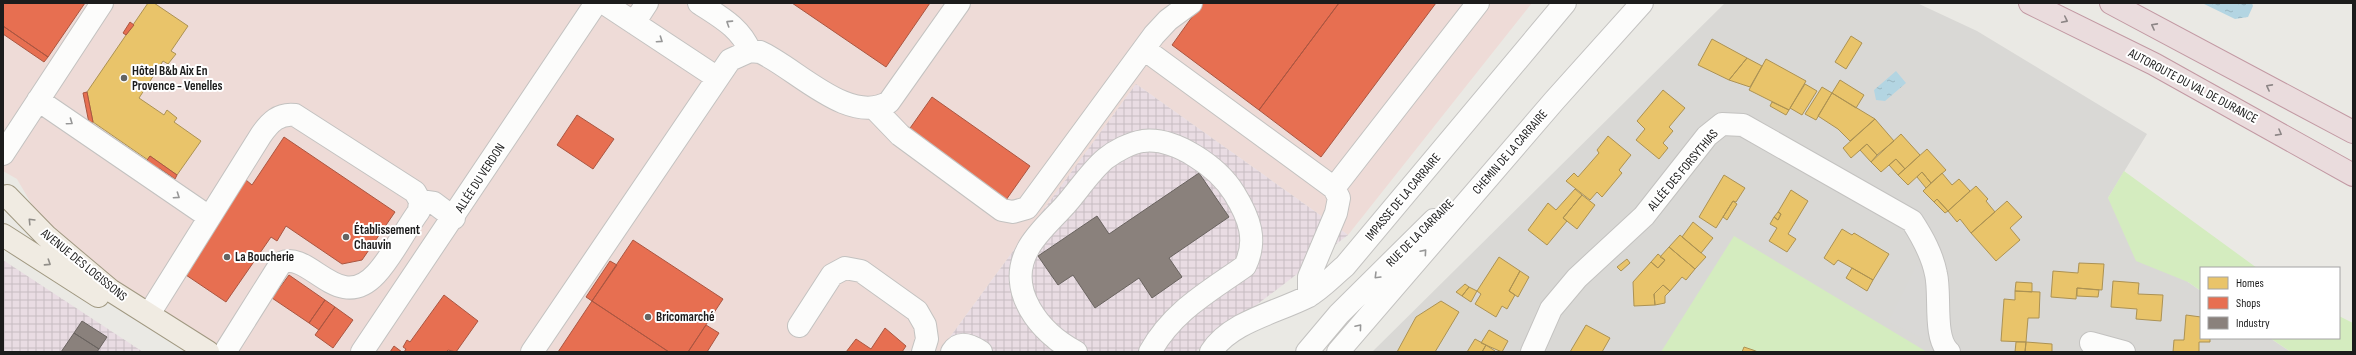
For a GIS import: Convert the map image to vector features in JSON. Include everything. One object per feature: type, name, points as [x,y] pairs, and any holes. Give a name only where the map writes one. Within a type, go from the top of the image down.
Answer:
[{"type":"highway","name":"AUTOROUTE DU VAL DE DURANCE","points":[[2030,3],[2154,64],[2353,175]]},
{"type":"highway","points":[[2112,3],[2353,132]]},
{"type":"main road","name":"AVENUE DES LOGISSONS","points":[[4,198],[110,290],[208,352]]},
{"type":"main road","name":"AVENUE DES LOGISSONS","points":[[3,235],[183,352]]},
{"type":"street","points":[[6,140],[38,100],[102,3]]},
{"type":"street","name":"ALLÉE DU VERDON","points":[[362,352],[454,218],[596,3]]},
{"type":"street","points":[[604,3],[716,77]]},
{"type":"street","points":[[634,23],[647,3]]},
{"type":"street","points":[[699,3],[736,28],[745,39],[750,51]]},
{"type":"street","points":[[874,108],[889,102],[959,3]]},
{"type":"street","points":[[532,352],[716,77],[730,60],[750,51],[760,52],[770,56],[838,100],[874,108],[900,135],[1002,210],[1013,212],[1026,208],[1144,49],[1168,20],[1191,3]]},
{"type":"street","points":[[1334,188],[1478,3]]},
{"type":"street","name":"IMPASSE DE LA CARRAIRE","points":[[1211,352],[1218,341],[1230,330],[1309,296],[1345,266],[1565,3]]},
{"type":"street","name":"CHEMIN DE LA CARRAIRE","points":[[1338,352],[1554,100],[1642,3]]},
{"type":"street","points":[[1144,49],[1334,188],[1339,198],[1336,213],[1309,277],[1309,296]]},
{"type":"street","points":[[38,100],[209,217]]},
{"type":"street","name":"RUE DE LA CARRAIRE","points":[[1307,352],[1339,314],[1554,100]]},
{"type":"street","points":[[149,314],[268,125],[286,114],[295,115],[414,192],[420,201],[419,211],[376,274],[362,285],[347,288],[334,285],[295,261],[287,260],[281,263],[226,352]]},
{"type":"street","name":"ALLÉE DES FORSYTHIAS","points":[[1532,352],[1551,310],[1577,278],[1644,216],[1708,136],[1722,124],[1743,125],[1912,221],[1926,243],[1936,274],[1939,327],[1945,348],[1949,352]]},
{"type":"street","points":[[1076,352],[1064,346],[1044,328],[1028,307],[1021,284],[1020,267],[1028,248],[1105,159],[1122,148],[1143,141],[1162,142],[1207,164],[1228,184],[1246,212],[1252,237],[1250,256],[1245,266],[1177,314],[1161,332],[1150,352]]},
{"type":"street","points":[[420,201],[434,203],[454,218]]},
{"type":"street","points":[[799,326],[832,276],[845,268],[861,271],[917,311],[925,325],[927,339],[923,352]]},
{"type":"street","points":[[2091,343],[2124,352]]},
{"type":"street","points":[[952,352],[962,345],[971,345],[982,352]]},
{"type":"shaded area","points":[[3,3],[1532,3],[1348,235],[1136,84],[939,352],[221,352],[112,281],[45,227],[17,179],[3,171]]},
{"type":"shaded area","points":[[1725,3],[1917,3],[1977,31],[2147,134],[2108,198],[2188,282],[2200,290],[2200,339],[2272,339],[2291,352],[1372,352]]},
{"type":"shaded area","points":[[1136,84],[1348,235],[1195,352],[939,352]]},
{"type":"shaded area","points":[[3,260],[143,352],[3,352]]},
{"type":"shaded area","points":[[1916,265],[1937,274],[1945,348],[1888,322]]},
{"type":"green space","points":[[2124,171],[2256,267],[2200,267],[2200,290],[2188,282],[2136,261],[2108,198]]},
{"type":"green space","points":[[1734,236],[1927,352],[1661,352]]},
{"type":"green space","points":[[2340,316],[2353,323],[2353,352],[2291,352],[2272,339],[2340,339]]},
{"type":"water","points":[[2202,3],[2252,3],[2253,6],[2248,17],[2235,19]]},
{"type":"water","points":[[1896,71],[1906,83],[1885,101],[1876,100],[1874,90]]},
{"type":"building: Homes","name":"Hôtel B&b Aix En Provence - Venelles","points":[[148,3],[154,3],[188,26],[171,51],[176,54],[168,64],[163,61],[139,98],[164,115],[167,110],[177,118],[174,122],[201,141],[177,175],[150,156],[148,160],[93,122],[87,92]]},
{"type":"building: Homes","points":[[1851,36],[1862,43],[1846,69],[1835,62]]},
{"type":"building: Homes","points":[[1712,39],[1747,58],[1729,80],[1698,65]]},
{"type":"building: Homes","points":[[1747,58],[1762,66],[1750,87],[1729,80]]},
{"type":"building: Homes","points":[[1766,59],[1806,81],[1789,110],[1749,90]]},
{"type":"building: Homes","points":[[1840,80],[1864,95],[1856,108],[1832,93]]},
{"type":"building: Homes","points":[[1805,84],[1817,91],[1802,115],[1790,108]]},
{"type":"building: Homes","points":[[1822,87],[1832,93],[1816,120],[1805,114]]},
{"type":"building: Homes","points":[[1663,90],[1685,108],[1669,127],[1673,131],[1663,143],[1668,148],[1659,159],[1636,140],[1645,129],[1637,121]]},
{"type":"building: Homes","points":[[1832,93],[1875,119],[1850,141],[1838,129],[1818,116]]},
{"type":"building: Homes","points":[[1772,102],[1789,110],[1786,115],[1770,106]]},
{"type":"building: Homes","points":[[1875,119],[1894,141],[1877,155],[1867,144],[1851,158],[1843,148]]},
{"type":"building: Homes","points":[[1901,134],[1920,155],[1905,169],[1896,159],[1881,172],[1871,162]]},
{"type":"building: Homes","points":[[1608,136],[1631,155],[1619,170],[1622,173],[1602,197],[1597,192],[1590,200],[1566,181],[1574,173],[1578,177],[1599,153],[1597,150]]},
{"type":"building: Homes","points":[[1867,144],[1877,155],[1871,162],[1860,150]]},
{"type":"building: Homes","points":[[1927,149],[1946,170],[1931,183],[1922,172],[1908,185],[1898,175]]},
{"type":"building: Homes","points":[[1896,159],[1905,169],[1898,175],[1889,165]]},
{"type":"building: Homes","points":[[1922,172],[1931,183],[1926,188],[1917,177]]},
{"type":"building: Homes","points":[[1942,173],[1952,185],[1959,179],[1970,191],[1948,211],[1937,199],[1934,202],[1923,191]]},
{"type":"building: Homes","points":[[1724,175],[1745,188],[1736,202],[1733,201],[1716,228],[1699,217]]},
{"type":"building: Homes","points":[[1976,186],[1988,199],[1986,201],[1995,212],[1971,233],[1960,219],[1957,222],[1948,211]]},
{"type":"building: Homes","points":[[1575,189],[1582,195],[1563,218],[1567,221],[1547,245],[1528,230],[1548,203],[1556,210]]},
{"type":"building: Homes","points":[[1791,190],[1808,201],[1788,234],[1796,239],[1787,252],[1769,241],[1777,228],[1770,224],[1774,217],[1778,220],[1781,214],[1778,212]]},
{"type":"building: Homes","points":[[1582,195],[1595,205],[1577,229],[1563,218]]},
{"type":"building: Homes","points":[[1937,199],[1948,211],[1945,213],[1934,202]]},
{"type":"building: Homes","points":[[1733,201],[1737,204],[1727,220],[1723,217]]},
{"type":"building: Homes","points":[[2007,201],[2022,217],[2010,228],[2020,240],[1996,261],[1971,233]]},
{"type":"building: Homes","points":[[1778,212],[1781,214],[1778,220],[1774,217]]},
{"type":"building: Homes","points":[[1693,222],[1713,238],[1701,253],[1682,237]]},
{"type":"building: Homes","points":[[1842,229],[1852,235],[1854,233],[1889,254],[1873,280],[1838,260],[1834,265],[1824,258]]},
{"type":"building: Homes","points":[[1680,235],[1706,257],[1695,269],[1669,247]]},
{"type":"building: Homes","points":[[1669,247],[1695,269],[1686,280],[1682,277],[1670,291],[1663,285],[1654,294],[1655,305],[1634,306],[1633,282],[1651,262],[1658,268],[1665,260],[1660,257]]},
{"type":"building: Homes","points":[[1658,254],[1665,260],[1658,268],[1651,262]]},
{"type":"building: Homes","points":[[1499,257],[1520,271],[1509,291],[1515,295],[1507,309],[1502,306],[1496,317],[1475,304],[1481,294],[1477,291]]},
{"type":"building: Homes","points":[[1627,259],[1630,263],[1621,271],[1617,267]]},
{"type":"building: Homes","points":[[2079,263],[2104,264],[2102,290],[2077,288],[2076,299],[2051,297],[2053,271],[2078,273]]},
{"type":"building: Homes","points":[[1852,268],[1873,280],[1867,291],[1846,278]]},
{"type":"building: Homes","points":[[1520,271],[1529,277],[1518,297],[1509,291]]},
{"type":"building: Homes","points":[[2113,281],[2139,283],[2138,294],[2163,295],[2161,321],[2136,319],[2137,309],[2111,307]]},
{"type":"building: Homes","points":[[2016,282],[2032,283],[2032,292],[2015,291]]},
{"type":"building: Homes","points":[[1465,284],[1469,287],[1462,296],[1456,292]]},
{"type":"building: Homes","points":[[1663,285],[1670,291],[1665,296],[1665,303],[1655,305],[1654,294]]},
{"type":"building: Homes","points":[[1469,287],[1477,291],[1471,302],[1462,296]]},
{"type":"building: Homes","points":[[2077,288],[2099,290],[2098,297],[2077,296]]},
{"type":"building: Homes","points":[[2015,291],[2040,292],[2039,318],[2028,318],[2026,342],[2001,341],[2004,299],[2015,300]]},
{"type":"building: Homes","points":[[1441,301],[1459,312],[1435,352],[1397,352],[1416,317]]},
{"type":"building: Homes","points":[[2186,315],[2200,317],[2200,339],[2210,339],[2210,342],[2199,342],[2199,352],[2173,352],[2174,340],[2184,340]]},
{"type":"building: Homes","points":[[1586,325],[1610,338],[1602,352],[1570,352]]},
{"type":"building: Homes","points":[[1489,330],[1508,341],[1502,352],[1481,343]]},
{"type":"building: Homes","points":[[1475,339],[1486,345],[1482,352],[1467,352]]},
{"type":"building: Homes","points":[[2016,342],[2026,342],[2025,352],[2015,352]]},
{"type":"building: Homes","points":[[2026,342],[2052,344],[2052,352],[2025,352]]},
{"type":"building: Homes","points":[[1486,345],[1495,351],[1482,352]]},
{"type":"building: Homes","points":[[1744,347],[1753,350],[1758,352],[1742,352]]},
{"type":"building: Shops","points":[[3,3],[85,3],[48,57],[3,26]]},
{"type":"building: Shops","points":[[792,3],[930,3],[886,67]]},
{"type":"building: Shops","points":[[1202,3],[1339,3],[1259,110],[1172,45]]},
{"type":"building: Shops","points":[[1339,3],[1436,3],[1321,157],[1259,110]]},
{"type":"building: Shops","points":[[130,22],[134,25],[126,35],[123,33]]},
{"type":"building: Shops","points":[[3,26],[48,57],[44,62],[3,34]]},
{"type":"building: Shops","points":[[87,92],[93,122],[89,123],[83,93]]},
{"type":"building: Shops","points":[[932,97],[1030,166],[1006,200],[908,131]]},
{"type":"building: Shops","points":[[577,115],[614,139],[593,169],[557,145]]},
{"type":"building: Shops","points":[[284,137],[395,212],[362,260],[342,264],[286,226],[277,241],[271,237],[226,302],[183,273],[246,180],[252,185]]},
{"type":"building: Shops","points":[[150,156],[177,175],[175,179],[159,168],[157,171],[145,163]]},
{"type":"building: Shops","points":[[633,240],[723,299],[688,352],[669,352],[592,301]]},
{"type":"building: Shops","points":[[610,261],[617,265],[592,301],[586,297]]},
{"type":"building: Shops","points":[[289,275],[325,300],[309,323],[272,298]]},
{"type":"building: Shops","points":[[444,295],[478,321],[456,352],[448,350],[446,352],[404,352],[406,349],[403,347],[407,340],[410,342]]},
{"type":"building: Shops","points":[[325,300],[335,307],[319,330],[309,323]]},
{"type":"building: Shops","points":[[592,301],[669,352],[558,352]]},
{"type":"building: Shops","points":[[335,307],[353,320],[333,348],[315,335]]},
{"type":"building: Shops","points":[[706,325],[719,333],[707,352],[688,352]]},
{"type":"building: Shops","points":[[885,328],[906,346],[902,352],[846,352],[856,339],[871,349]]},
{"type":"building: Shops","points":[[394,346],[402,352],[390,352]]},
{"type":"building: Industry","points":[[1199,173],[1229,217],[1169,258],[1182,277],[1152,298],[1139,278],[1095,308],[1073,275],[1058,285],[1038,256],[1097,216],[1109,234]]},
{"type":"building: Industry","points":[[82,321],[107,337],[99,349],[74,333]]},
{"type":"building: Industry","points":[[74,333],[99,349],[97,352],[61,352]]},
{"type":"place","name":"Hôtel B&b Aix En Provence - Venelles","points":[[124,78]]},
{"type":"place","name":"Établissement Chauvin","points":[[346,237]]},
{"type":"place","name":"La Boucherie","points":[[227,257]]},
{"type":"place","name":"Bricomarché","points":[[648,317]]}]
